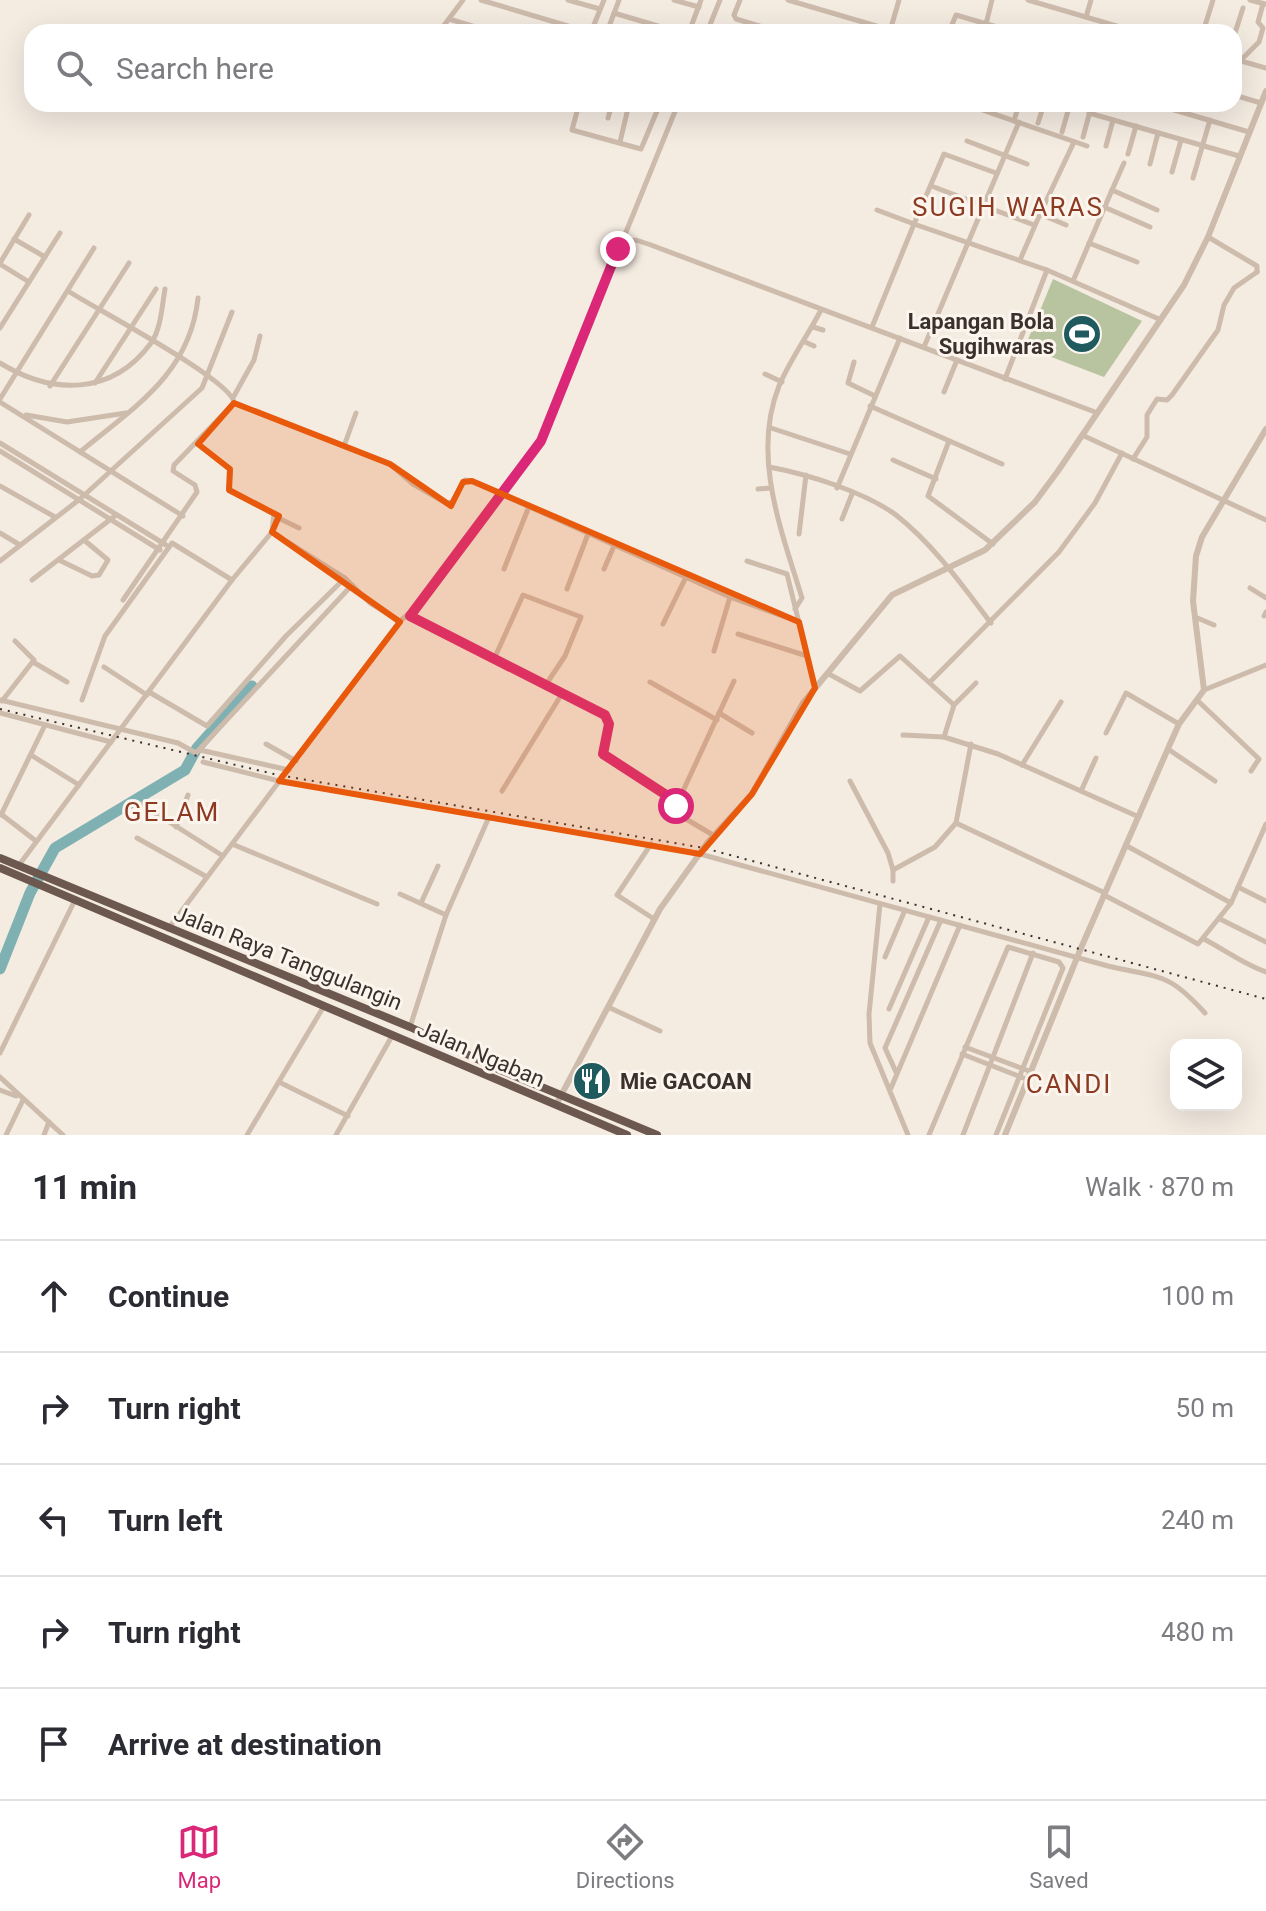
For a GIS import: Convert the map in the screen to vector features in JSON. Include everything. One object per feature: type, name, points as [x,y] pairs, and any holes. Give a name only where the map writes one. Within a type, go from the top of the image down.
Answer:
[{"type":"highway","name":"Jalan Raya Tanggulangin","points":[[0,858],[19,865],[36,878]]},
{"type":"highway","name":"Jalan Raya Tanggulangin","points":[[0,868],[36,878],[168,929],[410,1027],[558,1100]]},
{"type":"highway","name":"Jalan Ngaban","points":[[36,878],[75,900],[392,1036],[558,1100]]},
{"type":"highway","points":[[558,1100],[627,1135]]},
{"type":"highway","points":[[558,1100],[657,1135]]},
{"type":"street","points":[[445,24],[463,0]]},
{"type":"street","points":[[481,0],[563,24]]},
{"type":"street","points":[[568,0],[649,24]]},
{"type":"street","points":[[593,24],[604,0]]},
{"type":"street","points":[[610,24],[619,0]]},
{"type":"street","points":[[674,0],[699,7]]},
{"type":"street","points":[[692,24],[701,0]]},
{"type":"street","points":[[710,24],[720,0]]},
{"type":"street","points":[[740,0],[733,18],[753,24]]},
{"type":"street","points":[[788,0],[867,24]]},
{"type":"street","points":[[892,24],[899,0]]},
{"type":"street","points":[[951,24],[954,15],[986,24],[992,0]]},
{"type":"street","points":[[1028,0],[1102,24]]},
{"type":"street","points":[[1086,17],[1091,0]]},
{"type":"street","points":[[1206,24],[1213,0]]},
{"type":"street","points":[[1242,56],[1259,42],[1263,28],[1258,22],[1265,4],[1250,0]]},
{"type":"street","points":[[1238,24],[1243,8]]},
{"type":"street","points":[[449,19],[466,24]]},
{"type":"street","points":[[1242,61],[1266,68]]},
{"type":"street","points":[[558,1100],[654,919],[713,835],[752,794],[798,710],[892,595],[976,556],[993,544],[1042,494],[1095,412],[1161,320],[1208,237],[1266,91]]},
{"type":"street","points":[[1242,97],[1261,103]]},
{"type":"street","points":[[577,112],[572,130],[642,148],[655,112]]},
{"type":"street","points":[[608,118],[610,112]]},
{"type":"street","points":[[620,142],[627,112]]},
{"type":"street","points":[[168,929],[400,621],[410,616],[543,437],[626,241],[675,112]]},
{"type":"street","points":[[924,347],[1004,155],[1018,112]]},
{"type":"street","points":[[1038,123],[1041,112]]},
{"type":"street","points":[[1062,132],[1068,112]]},
{"type":"street","points":[[1182,112],[1249,132]]},
{"type":"street","points":[[992,113],[1087,146]]},
{"type":"street","points":[[1083,137],[1089,113],[1239,156]]},
{"type":"street","points":[[1106,146],[1113,120]]},
{"type":"street","points":[[1193,178],[1210,120]]},
{"type":"street","points":[[1128,154],[1136,126]]},
{"type":"street","points":[[1150,164],[1158,133]]},
{"type":"street","points":[[1172,172],[1181,140]]},
{"type":"street","points":[[967,141],[1027,164]]},
{"type":"street","points":[[1020,260],[1074,142]]},
{"type":"street","points":[[872,327],[942,155],[996,173]]},
{"type":"street","points":[[1073,281],[1124,163]]},
{"type":"street","points":[[934,187],[1034,225]]},
{"type":"street","points":[[1112,190],[1157,210]]},
{"type":"street","points":[[1104,207],[1150,227]]},
{"type":"street","points":[[877,210],[1047,270],[1161,320]]},
{"type":"street","points":[[1040,214],[1066,225]]},
{"type":"street","points":[[29,215],[0,264],[29,282]]},
{"type":"street","points":[[0,328],[60,233]]},
{"type":"street","points":[[1133,459],[1148,435],[1147,413],[1157,399],[1167,400],[1172,395],[1218,330],[1224,305],[1234,288],[1261,272],[1257,266],[1208,237]]},
{"type":"street","points":[[14,239],[45,257]]},
{"type":"street","points":[[626,241],[872,327],[1095,412]]},
{"type":"street","points":[[1089,243],[1137,262]]},
{"type":"street","points":[[94,248],[0,402],[183,516]]},
{"type":"street","points":[[50,386],[129,263]]},
{"type":"street","points":[[1005,379],[1047,270]]},
{"type":"street","points":[[95,384],[156,289]]},
{"type":"street","points":[[0,363],[50,386],[95,384],[114,376],[152,342],[165,289]]},
{"type":"street","points":[[68,291],[99,312],[182,357],[210,376],[234,400],[402,472],[446,503],[452,502],[465,480],[730,597],[799,622]]},
{"type":"street","points":[[80,452],[154,390],[182,357],[193,328],[198,298]]},
{"type":"street","points":[[150,302],[162,307]]},
{"type":"street","points":[[798,607],[802,598],[766,488],[778,380],[805,342],[821,310]]},
{"type":"street","points":[[0,561],[82,497],[179,413],[210,376],[232,312]]},
{"type":"street","points":[[813,327],[823,330]]},
{"type":"street","points":[[82,700],[105,636],[167,545],[197,489],[173,468],[198,444],[234,400],[254,360],[260,336]]},
{"type":"street","points":[[837,488],[900,338]]},
{"type":"street","points":[[805,342],[814,346]]},
{"type":"street","points":[[944,392],[957,360]]},
{"type":"street","points":[[854,362],[848,383],[875,396]]},
{"type":"street","points":[[765,374],[778,380]]},
{"type":"street","points":[[870,406],[1002,464]]},
{"type":"street","points":[[21,414],[67,422],[127,413]]},
{"type":"street","points":[[344,446],[356,413]]},
{"type":"street","points":[[771,428],[850,454]]},
{"type":"street","points":[[1204,690],[1195,617],[1196,556],[1202,537],[1266,429]]},
{"type":"street","points":[[1081,435],[1266,520]]},
{"type":"street","points":[[949,441],[928,496],[993,544]]},
{"type":"street","points":[[0,443],[82,497],[110,520],[167,545]]},
{"type":"street","points":[[198,444],[230,469],[229,490],[299,528]]},
{"type":"street","points":[[0,451],[232,580]]},
{"type":"street","points":[[930,682],[1072,537],[1122,453]]},
{"type":"street","points":[[893,460],[936,479]]},
{"type":"street","points":[[769,467],[806,475],[897,516],[948,567],[991,623]]},
{"type":"street","points":[[799,534],[806,475]]},
{"type":"street","points":[[0,486],[55,517]]},
{"type":"street","points":[[842,519],[852,494]]},
{"type":"street","points":[[504,569],[526,508]]},
{"type":"street","points":[[32,580],[116,515]]},
{"type":"street","points":[[19,865],[232,580],[272,532],[276,517]]},
{"type":"street","points":[[272,532],[400,621]]},
{"type":"street","points":[[0,533],[20,545]]},
{"type":"street","points":[[567,589],[588,534]]},
{"type":"street","points":[[60,561],[92,576],[99,575],[108,560],[84,540]]},
{"type":"street","points":[[123,600],[167,545]]},
{"type":"street","points":[[604,569],[614,546]]},
{"type":"street","points":[[747,561],[786,573],[798,607],[807,656],[817,687]]},
{"type":"street","points":[[663,624],[686,577]]},
{"type":"street","points":[[104,667],[207,726],[286,636],[348,582]]},
{"type":"street","points":[[196,752],[348,582]]},
{"type":"street","points":[[1250,588],[1266,598]]},
{"type":"street","points":[[495,657],[523,595],[581,617],[565,656],[548,683]]},
{"type":"street","points":[[714,651],[730,597]]},
{"type":"street","points":[[410,616],[548,683],[608,719],[603,754],[677,802],[681,816],[713,835]]},
{"type":"street","points":[[1195,617],[1214,625]]},
{"type":"street","points":[[738,634],[807,656]]},
{"type":"street","points":[[15,641],[33,655],[33,662],[1,701],[178,743],[196,752],[289,770]]},
{"type":"street","points":[[827,676],[860,691],[900,656],[954,705]]},
{"type":"street","points":[[33,662],[67,682]]},
{"type":"street","points":[[1005,1135],[1077,957],[1179,724],[1204,690],[1266,665]]},
{"type":"street","points":[[677,802],[734,681]]},
{"type":"street","points":[[650,682],[717,720]]},
{"type":"street","points":[[944,734],[954,705],[976,683]]},
{"type":"street","points":[[502,791],[563,692]]},
{"type":"street","points":[[1106,733],[1126,693],[1179,724]]},
{"type":"street","points":[[1197,700],[1259,759],[1251,771]]},
{"type":"street","points":[[1022,765],[1061,702]]},
{"type":"street","points":[[0,713],[111,742]]},
{"type":"street","points":[[719,713],[752,733]]},
{"type":"street","points":[[36,841],[0,814],[45,725]]},
{"type":"street","points":[[903,735],[944,734],[1139,817]]},
{"type":"street","points":[[266,744],[296,761]]},
{"type":"street","points":[[895,869],[935,847],[956,823],[971,744]]},
{"type":"street","points":[[1168,749],[1215,781]]},
{"type":"street","points":[[31,755],[79,785]]},
{"type":"street","points":[[1081,791],[1096,758]]},
{"type":"street","points":[[203,762],[279,781],[700,854],[1168,979],[1183,988],[1205,1013]]},
{"type":"street","points":[[850,781],[895,869],[893,881]]},
{"type":"street","points":[[176,827],[188,795]]},
{"type":"street","points":[[141,804],[223,856]]},
{"type":"street","points":[[410,1027],[446,915],[489,817]]},
{"type":"street","points":[[956,823],[1104,894],[1194,944],[1204,939],[1231,903],[1266,824]]},
{"type":"street","points":[[137,838],[207,877]]},
{"type":"street","points":[[232,844],[377,904]]},
{"type":"street","points":[[651,844],[617,895],[654,919]]},
{"type":"street","points":[[1258,845],[1266,849]]},
{"type":"street","points":[[1127,846],[1231,903]]},
{"type":"street","points":[[421,903],[438,866]]},
{"type":"street","points":[[1238,887],[1266,901]]},
{"type":"street","points":[[400,894],[446,915]]},
{"type":"street","points":[[0,1053],[75,900]]},
{"type":"street","points":[[881,904],[869,1024],[870,1043],[891,1087],[908,1135]]},
{"type":"street","points":[[885,957],[905,910]]},
{"type":"street","points":[[889,1009],[929,917]]},
{"type":"street","points":[[1220,919],[1266,942]]},
{"type":"street","points":[[896,1075],[885,1048],[941,920]]},
{"type":"street","points":[[891,1087],[960,925]]},
{"type":"street","points":[[1204,939],[1240,958],[1245,964],[1266,972]]},
{"type":"street","points":[[929,1135],[1005,948],[1033,953],[1062,964],[1063,968],[996,1135]]},
{"type":"street","points":[[963,1135],[1033,953]]},
{"type":"street","points":[[247,1135],[324,1006]]},
{"type":"street","points":[[607,1006],[660,1031]]},
{"type":"street","points":[[336,1135],[392,1036]]},
{"type":"street","points":[[965,1047],[1021,1068],[1028,1075]]},
{"type":"street","points":[[962,1054],[1018,1075],[1028,1075]]},
{"type":"street","points":[[0,1078],[63,1135]]},
{"type":"street","points":[[279,1082],[348,1116]]},
{"type":"street","points":[[0,1090],[20,1098]]},
{"type":"street","points":[[6,1135],[20,1098]]},
{"type":"street","points":[[44,1135],[49,1122]]},
{"type":"highlighted area","points":[[234,403],[390,464],[451,506],[463,482],[472,481],[799,622],[815,688],[752,794],[700,854],[279,781],[400,622],[272,532],[279,516],[229,490],[230,469],[198,444]]},
{"type":"green space","name":"Lapangan Bola Sugihwaras","points":[[1053,279],[1142,321],[1104,377],[1025,347]]},
{"type":"waterway","points":[[0,969],[30,893],[55,848],[185,770],[197,748],[252,686]]},
{"type":"railway","points":[[0,709],[278,775],[704,848],[1266,999]]},
{"type":"place","name":"Lapangan Bola Sugihwaras","points":[[1082,334]]},
{"type":"place","name":"Mie GACOAN","points":[[592,1081]]},
{"type":"district","name":"SUGIH WARAS","points":[[1008,207]]},
{"type":"district","name":"GELAM","points":[[172,812]]},
{"type":"district","name":"CANDI","points":[[1069,1084]]},
{"type":"route","points":[[618,249],[541,441],[410,616],[605,715],[609,730],[602,748],[603,754],[677,802],[676,806]]}]
